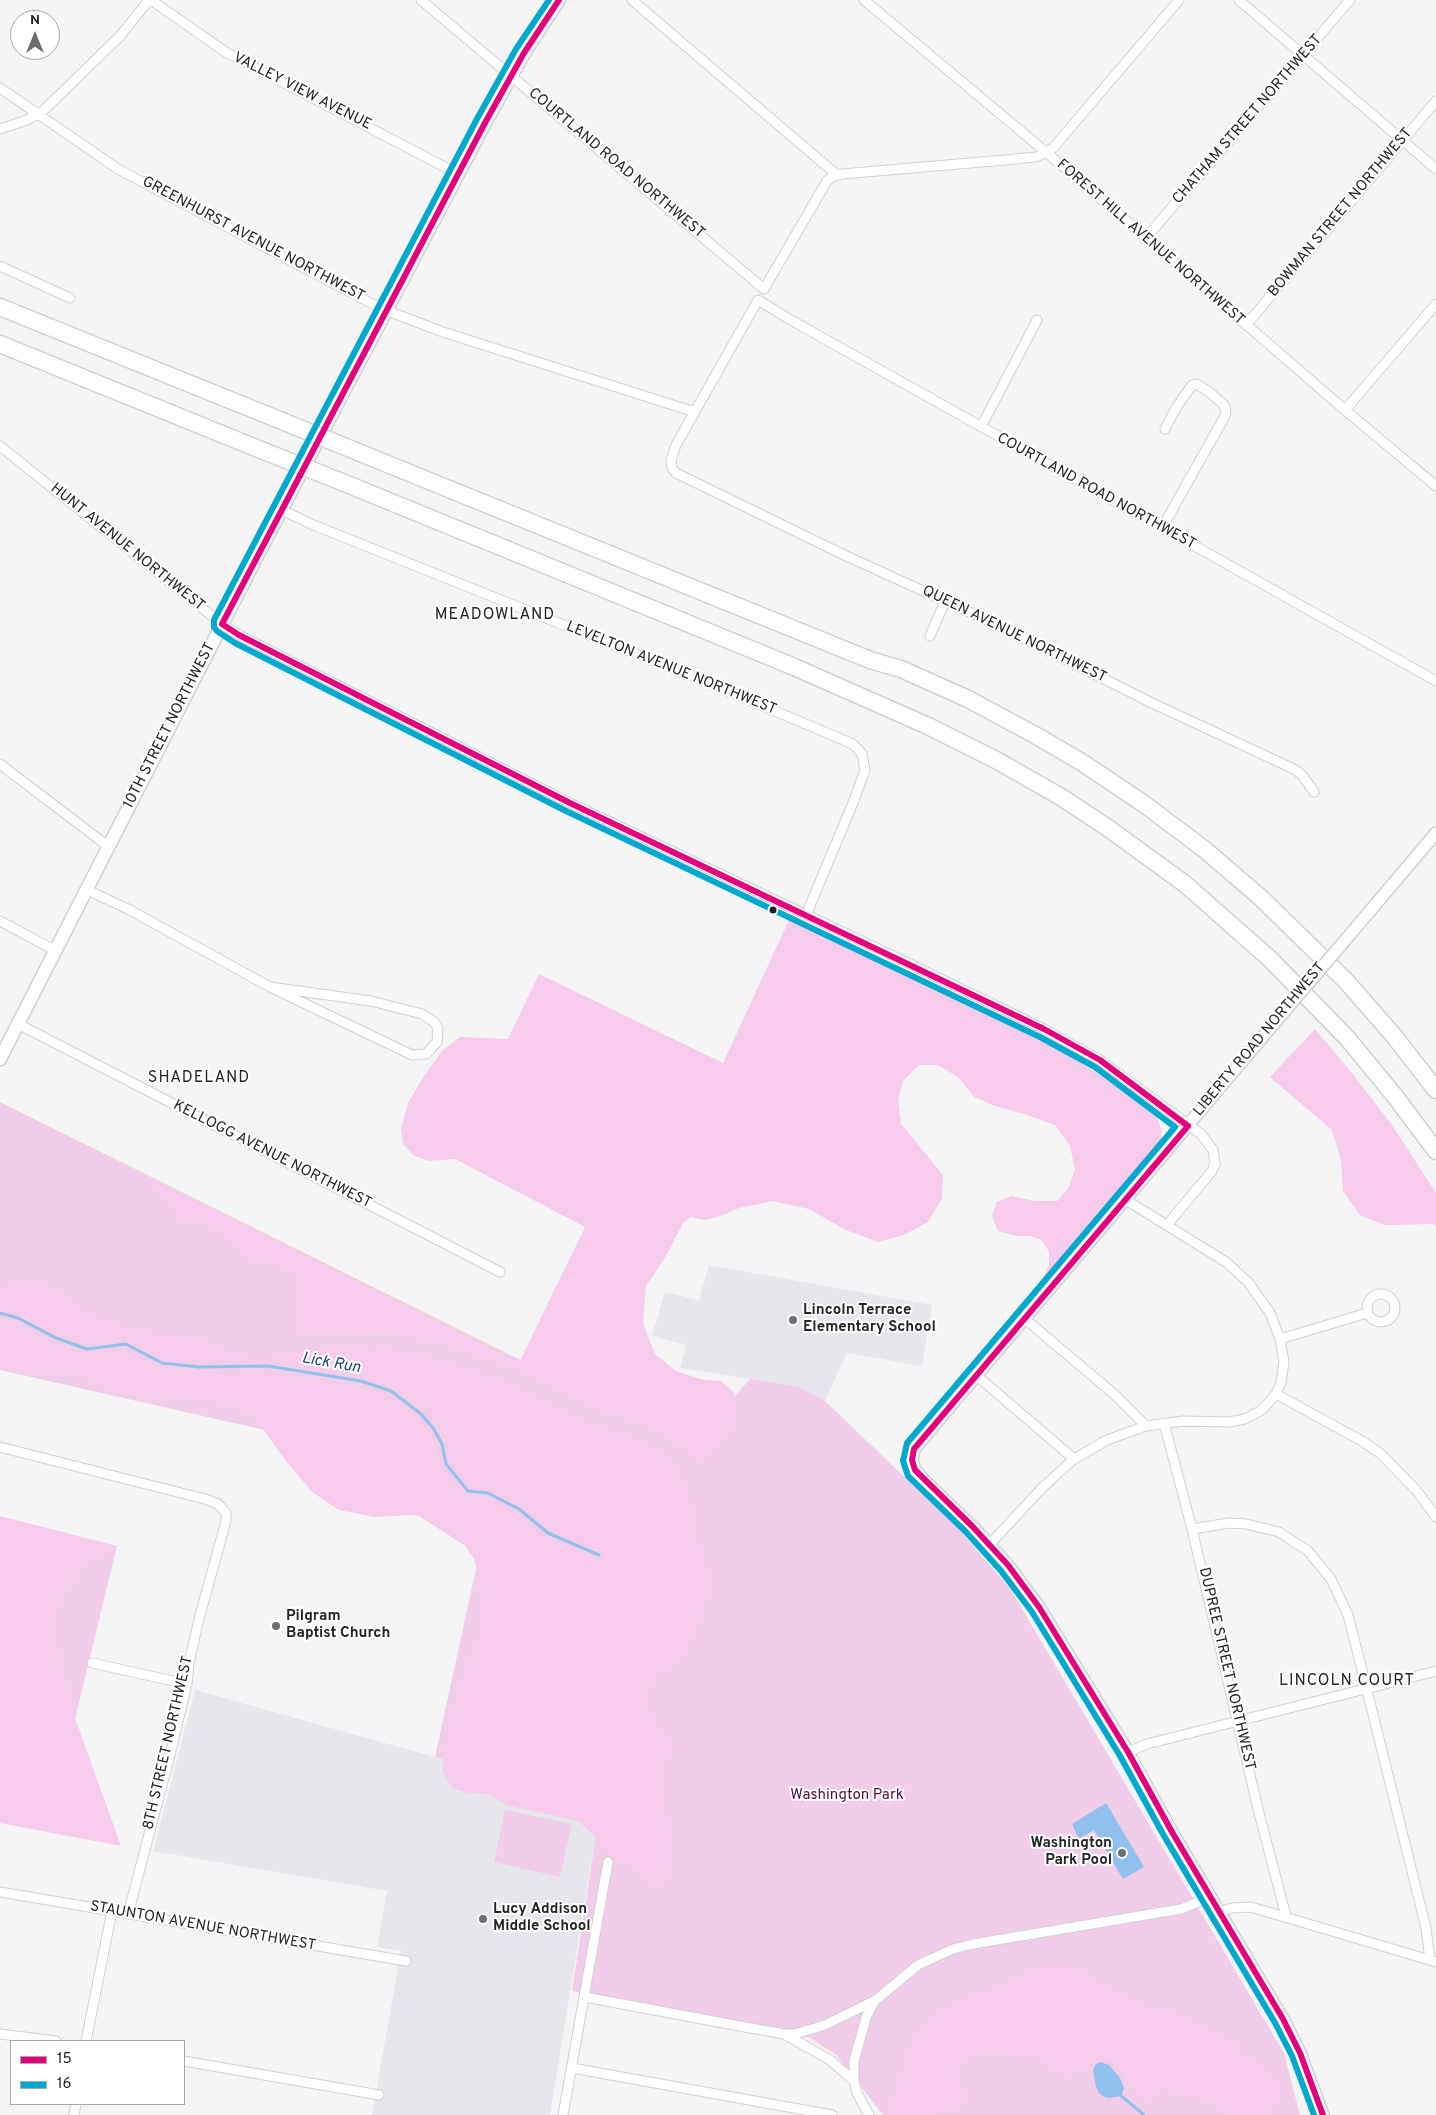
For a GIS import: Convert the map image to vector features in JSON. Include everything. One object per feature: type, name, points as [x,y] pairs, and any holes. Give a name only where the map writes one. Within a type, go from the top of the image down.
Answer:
[{"type":"highway","points":[[0,307],[870,660],[901,669],[968,699],[1051,744],[1168,821],[1261,898],[1316,950],[1364,1001],[1436,1090]]},
{"type":"highway","points":[[0,344],[801,670],[937,730],[996,760],[1061,797],[1116,833],[1185,884],[1270,959],[1348,1039],[1389,1088],[1436,1151]]},
{"type":"main road","name":"10TH STREET NORTHWEST","points":[[0,1059],[222,624],[458,174],[511,76],[559,0]]},
{"type":"street","points":[[0,129],[37,114],[90,67],[120,36],[150,0]]},
{"type":"street","name":"VALLEY VIEW AVENUE","points":[[150,0],[227,53],[458,174]]},
{"type":"street","name":"COURTLAND ROAD NORTHWEST","points":[[421,0],[764,289],[827,181],[837,175]]},
{"type":"street","points":[[632,0],[837,175],[1036,157],[1046,153],[1054,147],[1179,0]]},
{"type":"street","name":"FOREST HILL AVENUE NORTHWEST","points":[[864,0],[1436,486]]},
{"type":"street","points":[[1239,0],[1436,169]]},
{"type":"street","name":"CHATHAM STREET NORTHWEST","points":[[1145,239],[1350,0]]},
{"type":"street","name":"GREENHURST AVENUE NORTHWEST","points":[[0,88],[125,173],[387,310],[443,332],[695,412]]},
{"type":"street","name":"BOWMAN STREET NORTHWEST","points":[[1246,325],[1436,101]]},
{"type":"street","points":[[0,266],[70,298]]},
{"type":"street","name":"COURTLAND ROAD NORTHWEST","points":[[695,412],[758,300],[788,319],[1436,681]]},
{"type":"street","points":[[1345,410],[1436,304]]},
{"type":"street","points":[[981,427],[1037,320]]},
{"type":"street","points":[[1162,528],[1225,416],[1226,410],[1208,391],[1196,384],[1192,385],[1176,408],[1165,429]]},
{"type":"street","name":"QUEEN AVENUE NORTHWEST","points":[[695,412],[676,445],[671,460],[672,468],[676,473],[842,554],[945,601],[1154,704],[1294,769],[1302,775],[1314,792]]},
{"type":"street","name":"HUNT AVENUE NORTHWEST","points":[[0,446],[222,624],[239,635],[570,803],[902,960],[1044,1029],[1100,1060],[1188,1126],[1208,1142],[1213,1150],[1215,1164],[1208,1176],[1167,1225]]},
{"type":"street","name":"LEVELTON AVENUE NORTHWEST","points":[[282,510],[311,524],[811,726],[858,748],[865,761],[865,770],[806,915]]},
{"type":"street","points":[[930,636],[945,601]]},
{"type":"street","points":[[0,764],[109,847]]},
{"type":"street","name":"LIBERTY ROAD NORTHWEST","points":[[990,1544],[923,1480],[914,1466],[912,1455],[914,1449],[1436,833]]},
{"type":"street","points":[[87,890],[136,914],[270,987],[412,1055],[426,1054],[437,1042],[438,1028],[434,1022],[422,1014],[362,1000],[270,987]]},
{"type":"street","points":[[0,921],[56,951]]},
{"type":"street","name":"KELLOGG AVENUE NORTHWEST","points":[[18,1024],[500,1272]]},
{"type":"street","points":[[1126,1200],[1226,1262],[1248,1282],[1270,1313],[1280,1339],[1284,1372],[1276,1394],[1262,1410],[1237,1421],[1164,1423],[1146,1426],[1107,1440],[1074,1459],[1042,1487],[990,1544],[1026,1588],[1128,1752],[1210,1897],[1283,2019],[1300,2053],[1322,2115]]},
{"type":"street","points":[[1280,1339],[1367,1313]]},
{"type":"street","points":[[1025,1319],[1114,1394],[1146,1426]]},
{"type":"street","points":[[977,1376],[1074,1459]]},
{"type":"street","points":[[1276,1394],[1362,1441],[1381,1454],[1417,1491],[1436,1517]]},
{"type":"street","name":"DUPREE STREET NORTHWEST","points":[[1164,1423],[1192,1529],[1286,1916]]},
{"type":"street","name":"8TH STREET NORTHWEST","points":[[0,1447],[218,1504],[223,1508],[226,1518],[189,1663],[187,1684],[128,1914]]},
{"type":"street","points":[[1192,1529],[1211,1525],[1246,1524],[1279,1532],[1308,1551],[1331,1579],[1350,1623],[1433,1961],[1251,1906],[1232,1908],[1219,1912]]},
{"type":"street","points":[[92,1663],[187,1684]]},
{"type":"street","points":[[1128,1752],[1147,1744],[1238,1720],[1436,1671]]},
{"type":"street","points":[[563,2115],[608,1862]]},
{"type":"street","name":"STAUNTON AVENUE NORTHWEST","points":[[0,1892],[406,1961]]},
{"type":"street","points":[[585,1997],[784,2034],[804,2032],[825,2025],[876,2000],[918,1965],[953,1949],[1181,1909],[1210,1897]]},
{"type":"street","points":[[86,2040],[112,1911]]},
{"type":"street","points":[[869,2115],[859,2099],[854,2081],[854,2061],[866,2018],[876,2000]]},
{"type":"street","points":[[0,2034],[48,2040]]},
{"type":"street","points":[[784,2034],[830,2060],[854,2081]]},
{"type":"street","points":[[185,2061],[379,2095]]},
{"type":"street","points":[[572,2068],[832,2115]]},
{"type":"shaded area","points":[[789,920],[1039,1037],[1094,1071],[1151,1111],[1158,1119],[1161,1139],[1156,1151],[1024,1311],[1019,1306],[1041,1283],[1049,1265],[1049,1252],[1042,1240],[1030,1236],[1016,1236],[998,1231],[992,1216],[997,1202],[1011,1196],[1035,1201],[1057,1201],[1068,1189],[1075,1170],[1070,1146],[1055,1125],[995,1106],[974,1097],[958,1077],[938,1065],[919,1065],[903,1081],[898,1100],[901,1124],[943,1175],[942,1199],[928,1222],[904,1235],[878,1242],[846,1230],[809,1209],[773,1201],[739,1208],[718,1217],[704,1220],[691,1217],[683,1223],[666,1256],[646,1286],[643,1324],[655,1354],[676,1371],[700,1379],[721,1381],[734,1392],[736,1411],[729,1433],[706,1460],[697,1461],[673,1441],[648,1428],[596,1409],[560,1389],[522,1372],[435,1342],[390,1333],[346,1331],[296,1335],[301,1303],[298,1278],[275,1262],[247,1258],[203,1220],[180,1221],[167,1200],[134,1171],[519,1363],[585,1227],[455,1159],[428,1161],[413,1155],[403,1144],[401,1129],[408,1103],[424,1076],[442,1051],[460,1037],[508,1039],[539,974],[723,1063]]},
{"type":"shaded area","points":[[1315,1029],[1392,1125],[1436,1193],[1436,1226],[1434,1224],[1384,1225],[1360,1215],[1343,1191],[1341,1160],[1332,1130],[1270,1077]]},
{"type":"shaded area","name":"Lincoln Terrace Elementary School","points":[[709,1265],[932,1305],[922,1366],[847,1353],[825,1401],[800,1387],[680,1368],[686,1345],[652,1336],[665,1292],[699,1300]]},
{"type":"shaded area","points":[[27,1284],[42,1285],[57,1290],[72,1303],[97,1317],[130,1330],[160,1336],[197,1338],[245,1358],[272,1358],[317,1348],[394,1350],[424,1356],[474,1370],[544,1400],[586,1423],[611,1430],[663,1453],[676,1469],[687,1490],[693,1512],[694,1531],[705,1555],[707,1597],[687,1653],[679,1663],[653,1678],[649,1693],[649,1709],[660,1729],[675,1748],[663,1763],[658,1775],[664,1808],[671,1829],[666,1881],[663,1887],[656,1887],[640,1869],[607,1854],[593,1834],[578,1821],[506,1805],[488,1794],[469,1793],[452,1788],[443,1772],[443,1756],[453,1708],[480,1629],[482,1589],[474,1559],[457,1534],[425,1516],[375,1517],[339,1510],[312,1492],[285,1460],[253,1415],[230,1404],[170,1397],[144,1399],[114,1392],[95,1381],[67,1372],[35,1374],[0,1367],[0,1320],[15,1324],[51,1344],[87,1356],[123,1352],[161,1368],[197,1373],[268,1374],[360,1388],[387,1395],[417,1418],[430,1433],[437,1446],[443,1468],[466,1497],[486,1500],[515,1515],[545,1538],[597,1560],[606,1559],[600,1549],[550,1529],[522,1504],[489,1487],[470,1485],[452,1463],[449,1444],[442,1428],[426,1408],[395,1387],[364,1377],[270,1362],[197,1363],[162,1358],[125,1339],[86,1343],[55,1334],[18,1314],[0,1309],[0,1287]]},
{"type":"shaded area","points":[[0,1516],[117,1546],[83,1564],[63,1591],[51,1624],[56,1651],[75,1718],[121,1846],[0,1823]]},
{"type":"shaded area","name":"Lucy Addison Middle School","points":[[195,1690],[435,1757],[602,1796],[550,2115],[372,2115],[401,1951],[377,1947],[387,1891],[153,1851]]},
{"type":"shaded area","points":[[1059,1966],[1075,1969],[1146,2006],[1181,2015],[1234,2042],[1246,2057],[1261,2064],[1278,2080],[1283,2089],[1280,2102],[1267,2115],[1227,2115],[1207,2101],[1170,2090],[1161,2090],[1157,2093],[1155,2099],[1149,2101],[1133,2092],[1124,2075],[1111,2061],[1101,2058],[1094,2058],[1088,2062],[1086,2071],[1078,2071],[1069,2077],[1034,2057],[982,2052],[964,2058],[956,2072],[959,2085],[967,2094],[961,2106],[950,2107],[937,2115],[891,2115],[894,2096],[913,2040],[927,2023],[946,2008],[971,1996],[998,1988],[1036,1969]]},
{"type":"green space","name":"Washington Park","points":[[0,1102],[692,1445],[750,1379],[800,1387],[825,1401],[957,1527],[1011,1590],[1284,2053],[1300,2115],[883,2115],[836,2055],[810,2038],[572,1991],[602,1796],[435,1757],[479,1555],[300,1438],[0,1370]]},
{"type":"green space","points":[[117,1546],[75,1719],[56,1651],[51,1624],[63,1591],[83,1564]]},
{"type":"green space","points":[[505,1810],[572,1824],[560,1877],[494,1862]]},
{"type":"water","name":"Washington Park Pool","points":[[1106,1803],[1144,1867],[1123,1879],[1094,1830],[1079,1839],[1072,1824]]},
{"type":"water","points":[[1100,2062],[1109,2065],[1120,2078],[1124,2088],[1121,2096],[1109,2098],[1099,2093],[1093,2070],[1096,2064]]},
{"type":"waterway","name":"Lick Run","points":[[0,1313],[18,1318],[56,1338],[87,1349],[126,1344],[162,1363],[199,1367],[268,1366],[361,1381],[391,1391],[421,1414],[433,1428],[442,1444],[446,1464],[468,1491],[488,1493],[519,1509],[548,1533],[599,1555]]},
{"type":"waterway","name":"Lick Run","points":[[1119,2094],[1144,2115]]},
{"type":"transit line","name":"16","points":[[549,0],[516,49],[478,117],[214,620],[214,627],[235,643],[566,811],[1040,1037],[1095,1067],[1175,1127],[907,1443],[903,1461],[908,1476],[966,1532],[1001,1571],[1032,1612],[1120,1756],[1164,1836],[1275,2023],[1292,2056],[1314,2115]]},
{"type":"transit line","name":"15","points":[[559,0],[524,53],[486,121],[222,624],[239,635],[570,803],[1044,1029],[1100,1060],[1188,1126],[914,1449],[912,1460],[915,1470],[972,1526],[1008,1565],[1039,1607],[1128,1752],[1172,1832],[1283,2019],[1300,2053],[1323,2115]]},
{"type":"place","name":"Lincoln Terrace Elementary School","points":[[793,1320]]},
{"type":"place","name":"Pilgram Baptist Church","points":[[276,1626]]},
{"type":"place","name":"Washington Park Pool","points":[[1122,1853]]},
{"type":"place","name":"Lucy Addison Middle School","points":[[483,1919]]},
{"type":"district","name":"MEADOWLAND","points":[[495,616]]},
{"type":"district","name":"SHADELAND","points":[[199,1079]]},
{"type":"district","name":"LINCOLN COURT","points":[[1347,1682]]}]
